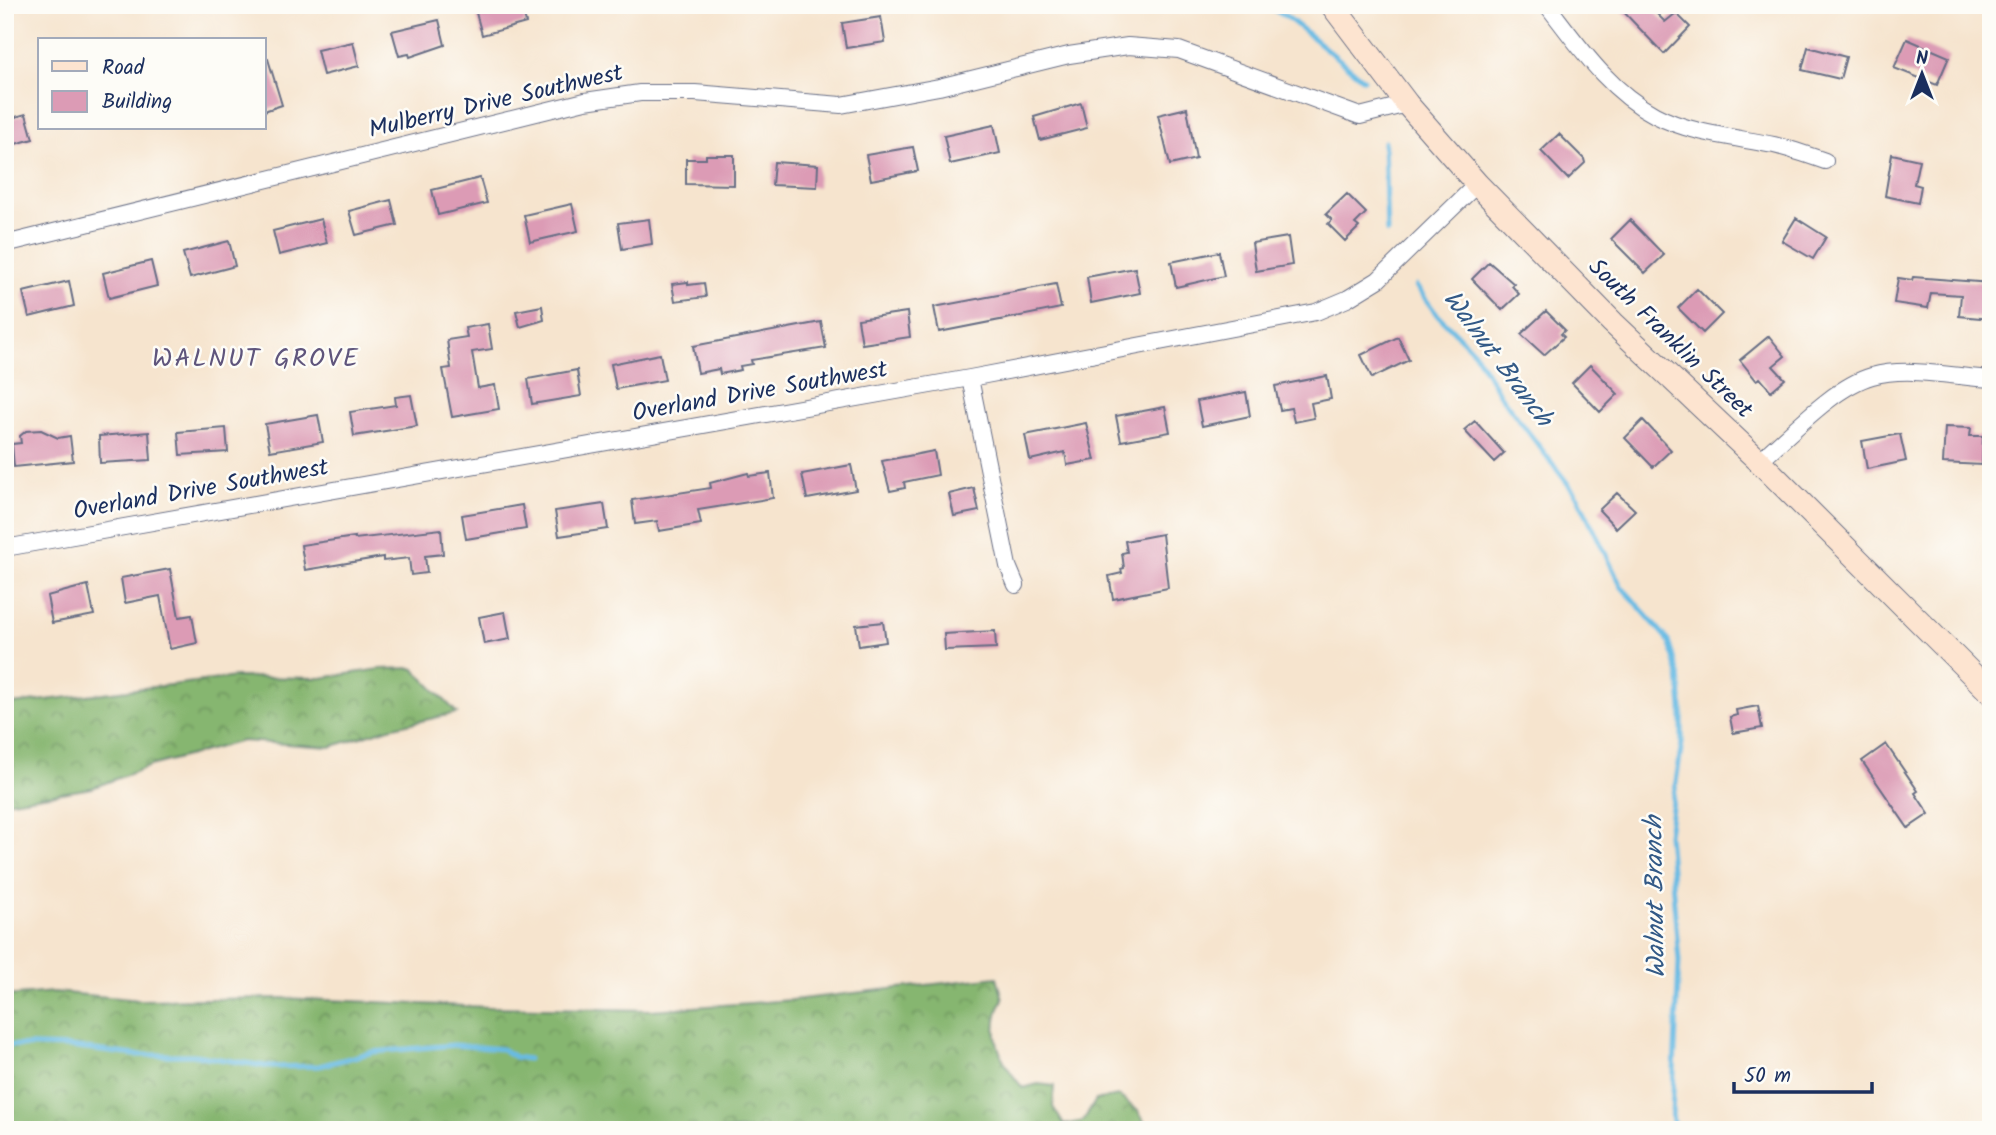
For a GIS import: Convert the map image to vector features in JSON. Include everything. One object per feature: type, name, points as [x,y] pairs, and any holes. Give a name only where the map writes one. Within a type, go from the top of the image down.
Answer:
[{"type":"main road","name":"South Franklin Street","points":[[1332,5],[1407,104],[1477,184],[1614,323],[1759,461],[1991,693]]},
{"type":"street","points":[[1547,5],[1597,68],[1625,94],[1653,114],[1676,125],[1777,146],[1825,161]]},
{"type":"street","name":"Mulberry Drive Southwest","points":[[5,244],[585,101],[640,93],[695,93],[841,105],[939,88],[1069,55],[1128,46],[1180,50],[1360,116],[1407,104]]},
{"type":"street","name":"Overland Drive Southwest","points":[[5,548],[970,378],[1316,312],[1347,299],[1378,280],[1477,184]]},
{"type":"street","points":[[1759,461],[1843,390],[1871,376],[1899,373],[1991,379]]},
{"type":"street","points":[[970,378],[1008,566],[1016,584]]},
{"type":"green space","points":[[413,668],[457,713],[389,728],[330,747],[242,741],[150,766],[92,788],[5,802],[5,705],[236,677],[321,678],[380,669]]},
{"type":"green space","points":[[997,977],[1003,999],[996,1023],[998,1046],[1008,1068],[1023,1088],[1038,1084],[1054,1086],[1053,1107],[1064,1125],[1083,1121],[1096,1100],[1119,1096],[1138,1111],[1149,1130],[5,1130],[5,996],[54,992],[141,1000],[281,998],[489,1007],[651,1010],[792,1000]]},
{"type":"building","points":[[487,5],[521,5],[526,23],[482,35],[475,9]]},
{"type":"building","points":[[1617,5],[1648,5],[1665,22],[1676,13],[1690,27],[1664,54]]},
{"type":"building","points":[[881,17],[885,42],[846,48],[842,23]]},
{"type":"building","points":[[439,20],[445,45],[410,57],[409,54],[399,56],[392,31]]},
{"type":"building","points":[[1907,39],[1949,57],[1937,85],[1894,68]]},
{"type":"building","points":[[353,42],[359,66],[323,75],[317,50]]},
{"type":"building","points":[[1808,47],[1846,57],[1840,79],[1802,70]]},
{"type":"building","points":[[266,60],[282,105],[266,110]]},
{"type":"building","points":[[1081,103],[1087,128],[1040,140],[1034,117]]},
{"type":"building","points":[[1187,108],[1196,159],[1170,165],[1158,115]]},
{"type":"building","points":[[26,114],[33,139],[5,147],[5,120]]},
{"type":"building","points":[[994,125],[1000,153],[950,164],[944,136]]},
{"type":"building","points":[[1559,134],[1585,163],[1568,179],[1541,151]]},
{"type":"building","points":[[913,147],[918,171],[871,180],[866,155]]},
{"type":"building","points":[[1892,154],[1919,160],[1914,184],[1921,186],[1918,203],[1885,196]]},
{"type":"building","points":[[706,155],[734,155],[734,185],[686,184],[686,159],[706,159]]},
{"type":"building","points":[[774,162],[818,165],[817,187],[772,185]]},
{"type":"building","points":[[480,178],[487,203],[438,215],[432,190]]},
{"type":"building","points":[[1347,194],[1366,213],[1355,224],[1359,227],[1345,241],[1328,224],[1332,220],[1326,214]]},
{"type":"building","points":[[391,200],[397,225],[356,235],[349,211]]},
{"type":"building","points":[[572,204],[578,231],[530,242],[524,215]]},
{"type":"building","points":[[1796,218],[1826,237],[1813,259],[1782,241]]},
{"type":"building","points":[[321,219],[327,243],[279,255],[273,231]]},
{"type":"building","points":[[649,219],[652,244],[622,249],[618,223]]},
{"type":"building","points":[[1630,220],[1664,255],[1645,273],[1611,239]]},
{"type":"building","points":[[1288,237],[1292,265],[1256,271],[1252,243]]},
{"type":"building","points":[[229,241],[235,266],[190,278],[183,253]]},
{"type":"building","points":[[1219,252],[1224,276],[1176,287],[1171,262]]},
{"type":"building","points":[[151,261],[157,286],[109,298],[103,273]]},
{"type":"building","points":[[1489,262],[1514,284],[1512,286],[1519,294],[1502,310],[1472,279]]},
{"type":"building","points":[[1135,268],[1140,293],[1091,303],[1087,277]]},
{"type":"building","points":[[1913,277],[1991,283],[1991,319],[1959,316],[1961,295],[1931,293],[1928,308],[1894,303],[1898,278],[1912,280]]},
{"type":"building","points":[[69,281],[74,306],[29,317],[23,292]]},
{"type":"building","points":[[688,282],[688,285],[704,283],[706,297],[675,301],[672,284]]},
{"type":"building","points":[[1056,284],[1061,308],[939,332],[934,307]]},
{"type":"building","points":[[1697,289],[1722,314],[1703,333],[1678,308]]},
{"type":"building","points":[[542,306],[544,320],[520,327],[516,311]]},
{"type":"building","points":[[1546,311],[1565,330],[1561,334],[1564,337],[1544,355],[1521,334]]},
{"type":"building","points":[[907,312],[910,337],[862,344],[858,319]]},
{"type":"building","points":[[821,322],[826,348],[751,360],[752,364],[740,366],[741,370],[720,374],[719,369],[698,373],[693,346]]},
{"type":"building","points":[[488,324],[492,349],[472,352],[478,388],[495,385],[499,409],[452,417],[443,369],[451,368],[447,340],[467,337],[465,328]]},
{"type":"building","points":[[1769,336],[1785,356],[1773,366],[1785,379],[1771,391],[1760,378],[1756,380],[1740,360]]},
{"type":"building","points":[[1398,337],[1409,360],[1372,378],[1361,355]]},
{"type":"building","points":[[660,354],[665,380],[616,389],[611,364]]},
{"type":"building","points":[[1590,365],[1618,394],[1600,412],[1572,383]]},
{"type":"building","points":[[577,370],[581,396],[532,404],[528,379]]},
{"type":"building","points":[[1327,376],[1331,399],[1311,403],[1314,418],[1294,422],[1291,408],[1280,410],[1275,386]]},
{"type":"building","points":[[1246,392],[1250,416],[1202,426],[1197,401]]},
{"type":"building","points":[[411,395],[417,426],[354,436],[350,412],[396,405],[395,397]]},
{"type":"building","points":[[1165,407],[1170,432],[1121,441],[1116,416]]},
{"type":"building","points":[[318,415],[323,442],[270,451],[265,424]]},
{"type":"building","points":[[1643,420],[1671,450],[1653,467],[1625,438]]},
{"type":"building","points":[[1475,421],[1504,453],[1494,462],[1464,430]]},
{"type":"building","points":[[1086,423],[1095,460],[1067,465],[1065,452],[1030,460],[1025,435]]},
{"type":"building","points":[[1945,427],[1971,428],[1970,436],[1983,436],[1982,465],[1943,463]]},
{"type":"building","points":[[226,428],[228,452],[180,455],[178,432]]},
{"type":"building","points":[[41,430],[58,438],[70,436],[73,461],[14,467],[12,444],[21,443],[20,436],[26,431]]},
{"type":"building","points":[[149,432],[151,460],[100,463],[99,436]]},
{"type":"building","points":[[1900,434],[1906,461],[1867,469],[1862,441]]},
{"type":"building","points":[[934,451],[938,475],[904,482],[905,488],[890,491],[882,461]]},
{"type":"building","points":[[851,465],[856,490],[807,499],[802,474]]},
{"type":"building","points":[[748,473],[749,476],[770,473],[773,498],[698,510],[701,524],[659,531],[657,521],[635,524],[632,500],[711,488],[710,483]]},
{"type":"building","points":[[974,488],[979,511],[954,516],[949,494]]},
{"type":"building","points":[[1617,493],[1635,510],[1616,528],[1599,510]]},
{"type":"building","points":[[604,504],[608,529],[559,536],[555,511]]},
{"type":"building","points":[[522,505],[526,529],[466,539],[462,515]]},
{"type":"building","points":[[441,529],[443,554],[425,556],[427,573],[411,575],[409,558],[383,561],[383,557],[305,570],[301,545]]},
{"type":"building","points":[[1162,534],[1168,588],[1113,599],[1109,576],[1122,573],[1122,553],[1127,552],[1125,541]]},
{"type":"building","points":[[170,569],[179,617],[192,615],[197,643],[170,649],[160,596],[125,603],[121,578]]},
{"type":"building","points":[[88,585],[94,615],[52,623],[47,596]]},
{"type":"building","points":[[505,612],[510,639],[484,644],[479,617]]},
{"type":"building","points":[[883,622],[886,642],[859,646],[856,625]]},
{"type":"building","points":[[995,631],[996,648],[945,650],[944,634]]},
{"type":"building","points":[[1758,706],[1762,728],[1733,733],[1730,717],[1737,715],[1736,710]]},
{"type":"building","points":[[1886,744],[1918,791],[1915,793],[1929,814],[1908,828],[1862,761]]},
{"type":"waterway","name":"Walnut Branch","points":[[1265,5],[1287,17],[1363,79]]},
{"type":"waterway","name":"Walnut Branch","points":[[1384,142],[1387,232]]},
{"type":"waterway","name":"Walnut Branch","points":[[1416,286],[1435,312],[1474,352],[1500,395],[1578,497],[1621,586],[1669,641],[1679,675],[1682,709],[1682,743],[1668,834],[1679,961],[1672,1115],[1675,1130]]},
{"type":"waterway","points":[[5,1045],[70,1047],[135,1055],[194,1055],[271,1067],[319,1066],[373,1052],[454,1045],[502,1049],[515,1057],[528,1059]]},
{"type":"district","name":"WALNUT GROVE","points":[[256,359]]}]
